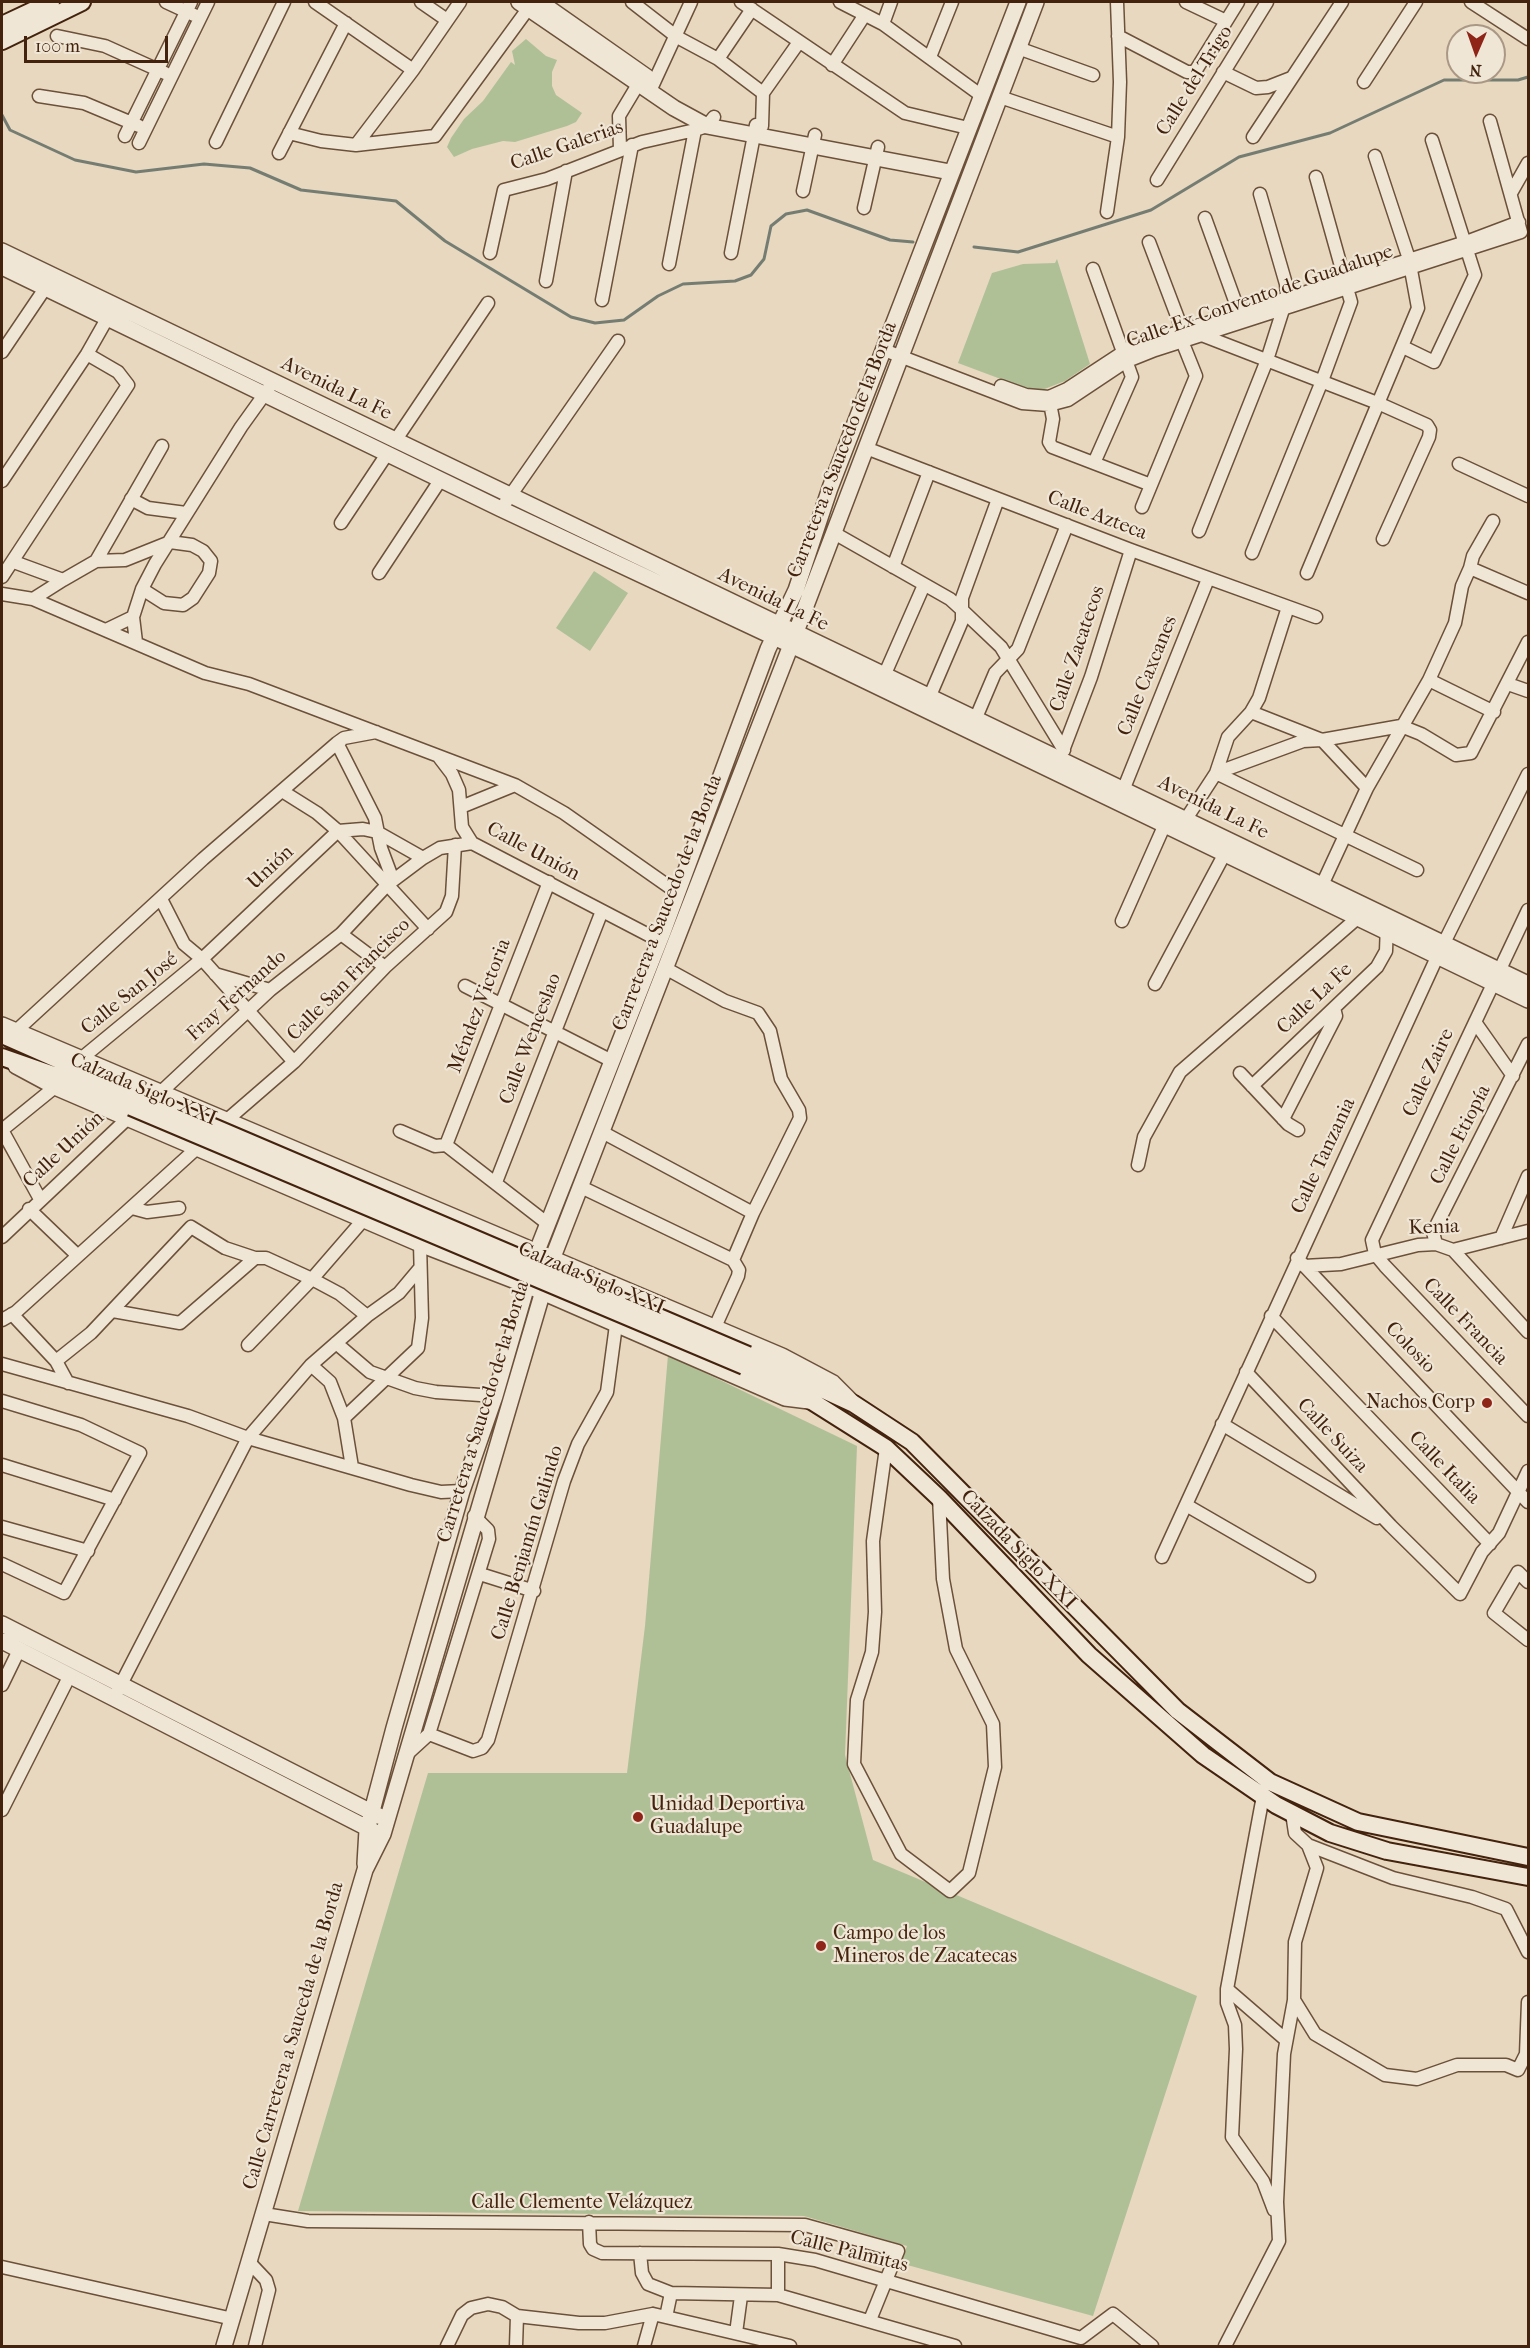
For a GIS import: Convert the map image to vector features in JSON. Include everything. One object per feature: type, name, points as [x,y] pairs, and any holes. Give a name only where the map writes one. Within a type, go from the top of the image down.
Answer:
[{"type":"main road","points":[[2,25],[51,2]]},
{"type":"main road","points":[[2,41],[82,2]]},
{"type":"main road","name":"Calzada Siglo XXI","points":[[6,1030],[132,1106],[554,1266]]},
{"type":"main road","name":"Calzada Siglo XXI","points":[[4,1058],[68,1080],[132,1106],[854,1404],[912,1442],[1178,1711],[1270,1782],[1358,1822],[1528,1857]]},
{"type":"main road","points":[[554,1266],[746,1360]]},
{"type":"main road","name":"Calzada Siglo XXI","points":[[746,1360],[886,1448],[939,1498],[1089,1655],[1203,1755],[1263,1797],[1330,1833],[1387,1851],[1528,1877]]},
{"type":"street","points":[[166,2],[189,6],[200,18]]},
{"type":"street","points":[[139,143],[208,2]]},
{"type":"street","points":[[216,142],[284,2]]},
{"type":"street","points":[[315,2],[413,70]]},
{"type":"street","points":[[421,2],[447,20]]},
{"type":"street","points":[[356,145],[413,70],[460,2]]},
{"type":"street","points":[[632,2],[677,37],[718,59],[763,93]]},
{"type":"street","points":[[602,300],[626,147],[619,116],[647,83],[677,37],[691,2]]},
{"type":"street","points":[[840,2],[883,24],[982,96]]},
{"type":"street","points":[[883,24],[891,2]]},
{"type":"street","points":[[930,57],[952,2]]},
{"type":"street","name":"Carretera a Saucedo de la Borda","points":[[365,1870],[367,1830],[371,1814],[462,1491],[495,1396],[537,1251],[660,941],[952,167],[1018,2]]},
{"type":"street","name":"Carretera a Saucedo de la Borda","points":[[365,1870],[383,1834],[474,1516],[543,1292],[664,968],[793,639],[1036,2]]},
{"type":"street","points":[[1107,212],[1118,137],[1120,82],[1117,2]]},
{"type":"street","points":[[1186,2],[1226,21]]},
{"type":"street","points":[[1118,36],[1187,72],[1196,70],[1238,2]]},
{"type":"street","name":"Calle del Trigo","points":[[1157,180],[1267,2]]},
{"type":"street","points":[[1253,137],[1342,2]]},
{"type":"street","points":[[1364,82],[1416,2]]},
{"type":"street","points":[[1471,2],[1528,39]]},
{"type":"street","points":[[289,133],[321,141],[356,145],[435,136],[531,3],[701,121],[669,264]]},
{"type":"street","points":[[718,59],[747,5],[905,113],[968,128]]},
{"type":"street","points":[[125,136],[189,6]]},
{"type":"street","points":[[832,65],[864,15]]},
{"type":"street","points":[[279,153],[346,23]]},
{"type":"street","points":[[57,36],[105,46],[171,76]]},
{"type":"street","points":[[730,253],[763,93],[799,42]]},
{"type":"street","points":[[1018,48],[1093,75]]},
{"type":"street","points":[[1223,72],[1256,88],[1274,86],[1292,77]]},
{"type":"street","points":[[39,96],[84,103],[146,129]]},
{"type":"street","points":[[1000,97],[1118,137]]},
{"type":"street","name":"Calle Galerias","points":[[490,253],[504,190],[566,171],[701,121],[757,128],[952,167]]},
{"type":"street","points":[[1490,121],[1511,193]]},
{"type":"street","points":[[804,191],[813,140]]},
{"type":"street","points":[[1403,347],[1434,362],[1475,275],[1432,140]]},
{"type":"street","points":[[864,207],[877,152]]},
{"type":"street","points":[[1307,573],[1380,404],[1418,308],[1410,263],[1376,156]]},
{"type":"street","points":[[1511,193],[1528,163]]},
{"type":"street","points":[[546,281],[566,171]]},
{"type":"street","points":[[1252,553],[1322,381],[1351,302],[1316,177]]},
{"type":"street","name":"Calle Ex-Convento de Guadalupe","points":[[1049,401],[1124,358],[1131,347],[1237,318],[1467,246],[1520,227],[1511,193]]},
{"type":"street","points":[[1199,531],[1267,360],[1285,302],[1286,284],[1260,194]]},
{"type":"street","points":[[1205,218],[1237,318]]},
{"type":"street","points":[[1142,507],[1196,376],[1184,332],[1149,242]]},
{"type":"street","name":"Avenida La Fe","points":[[2,251],[54,275],[269,388],[505,503],[793,639],[1124,788],[1371,909],[1387,925]]},
{"type":"street","name":"Avenida La Fe","points":[[2,267],[269,388]]},
{"type":"street","points":[[1093,269],[1132,376],[1094,463]]},
{"type":"street","points":[[2,352],[54,275]]},
{"type":"street","points":[[342,523],[488,303]]},
{"type":"street","points":[[2,481],[87,354],[108,317]]},
{"type":"street","name":"Calle Ex-Convento de Guadalupe","points":[[1201,335],[1237,318]]},
{"type":"street","points":[[1184,332],[1201,335],[1322,381],[1427,426],[1430,430],[1430,437],[1383,539]]},
{"type":"street","points":[[505,503],[618,341]]},
{"type":"street","points":[[885,346],[1022,403],[1049,401],[1053,419],[1049,442],[1052,447],[1150,485]]},
{"type":"street","points":[[2,577],[14,562],[128,385],[118,372],[87,354]]},
{"type":"street","points":[[136,642],[133,617],[142,589],[186,513],[269,388]]},
{"type":"street","points":[[96,561],[162,446]]},
{"type":"street","name":"Avenida La Fe","points":[[391,447],[441,479],[505,503]]},
{"type":"street","name":"Calle Azteca","points":[[866,448],[1208,579],[1316,617]]},
{"type":"street","points":[[1459,464],[1528,496]]},
{"type":"street","points":[[893,567],[929,472]]},
{"type":"street","points":[[379,573],[441,479]]},
{"type":"street","points":[[130,499],[148,508],[186,513]]},
{"type":"street","points":[[929,698],[962,621],[962,598],[998,499]]},
{"type":"street","points":[[1322,885],[1367,788],[1429,680],[1455,622],[1462,586],[1473,556],[1493,521]]},
{"type":"street","points":[[975,720],[995,673],[1018,649],[1067,525]]},
{"type":"street","points":[[834,532],[950,599],[1001,647],[1056,759]]},
{"type":"street","points":[[33,599],[96,561],[125,560],[170,542],[192,545],[203,551],[211,561],[209,573],[193,598],[183,605],[164,603],[142,589]]},
{"type":"street","name":"Calle Zacatecos","points":[[1056,759],[1091,677],[1131,550]]},
{"type":"street","points":[[14,562],[63,580]]},
{"type":"street","points":[[1470,568],[1528,593]]},
{"type":"street","name":"Calle Caxcanes","points":[[1124,788],[1208,579]]},
{"type":"street","points":[[884,676],[924,585]]},
{"type":"street","points":[[2,594],[33,599],[205,673],[249,684],[515,785],[564,813],[678,894]]},
{"type":"street","points":[[1186,819],[1216,774],[1228,737],[1251,712],[1259,698],[1288,607]]},
{"type":"street","points":[[106,630],[133,617]]},
{"type":"street","name":"Avenida La Fe","points":[[793,639],[884,676],[1056,759],[1165,824],[1356,918],[1387,925],[1497,976],[1528,984]]},
{"type":"street","points":[[1216,774],[1303,741],[1322,740],[1401,726],[1421,734],[1456,755],[1471,753],[1528,642]]},
{"type":"street","points":[[1429,680],[1494,712]]},
{"type":"street","points":[[1508,684],[1528,691]]},
{"type":"street","points":[[1251,712],[1322,740],[1367,788]]},
{"type":"street","points":[[6,1030],[160,899],[337,743],[344,738],[376,732]]},
{"type":"street","points":[[337,743],[375,818],[390,882]]},
{"type":"street","name":"Calle Unión","points":[[438,756],[452,774],[459,789],[462,827],[472,843],[660,941]]},
{"type":"street","points":[[1216,774],[1346,833],[1417,870]]},
{"type":"street","name":"Calle Tanzania","points":[[1162,1557],[1271,1316],[1301,1262],[1441,949],[1528,774]]},
{"type":"street","points":[[461,807],[515,785]]},
{"type":"street","points":[[282,792],[317,813],[339,831],[390,882],[428,929]]},
{"type":"street","points":[[1122,921],[1165,824]]},
{"type":"street","points":[[339,831],[377,832],[423,858]]},
{"type":"street","name":"Unión","points":[[202,959],[339,831]]},
{"type":"street","name":"Fray Fernando","points":[[161,1092],[246,1011],[341,934],[390,882],[440,848],[472,843]]},
{"type":"street","name":"Calle San Francisco","points":[[227,1120],[294,1062],[386,967],[446,912],[452,896],[455,846]]},
{"type":"street","points":[[1155,984],[1225,853]]},
{"type":"street","name":"Méndez Victoria","points":[[446,1145],[549,882]]},
{"type":"street","points":[[160,899],[184,944],[202,959],[246,1011],[294,1062]]},
{"type":"street","points":[[1137,1165],[1144,1137],[1180,1072],[1356,918],[1371,909]]},
{"type":"street","name":"Calle Zaire","points":[[1375,1254],[1372,1240],[1497,976],[1523,935],[1528,910]]},
{"type":"street","name":"Calle Wenceslao","points":[[496,1182],[602,911]]},
{"type":"street","name":"Calle La Fe","points":[[1252,1086],[1377,967],[1386,951],[1387,925]]},
{"type":"street","points":[[341,934],[386,967]]},
{"type":"street","name":"Calle San José","points":[[82,1058],[202,959]]},
{"type":"street","points":[[664,968],[725,1001],[758,1013],[767,1022],[781,1079],[799,1110],[800,1118],[753,1212],[733,1260]]},
{"type":"street","points":[[215,974],[270,990]]},
{"type":"street","name":"Avenida La Fe","points":[[1497,976],[1528,1000]]},
{"type":"street","points":[[465,986],[612,1061]]},
{"type":"street","points":[[1283,1119],[1336,1016],[1334,1008]]},
{"type":"street","points":[[1475,1022],[1513,1076]]},
{"type":"street","name":"Calzada Siglo XXI","points":[[6,1030],[82,1058],[507,1238],[537,1251],[554,1266],[600,1277],[715,1327],[805,1367],[833,1383],[854,1404]]},
{"type":"street","name":"Calle Etiopía","points":[[1436,1244],[1433,1232],[1528,1044]]},
{"type":"street","points":[[4,1058],[27,1074],[55,1087],[132,1106],[197,1148],[420,1244],[498,1273],[581,1308],[785,1398],[809,1401]]},
{"type":"street","points":[[1240,1073],[1283,1119],[1298,1130]]},
{"type":"street","points":[[40,1198],[2,1130],[55,1087]]},
{"type":"street","name":"Calle Unión","points":[[2,1237],[132,1106]]},
{"type":"street","points":[[400,1131],[435,1146],[446,1145],[548,1224]]},
{"type":"street","points":[[602,1132],[753,1212]]},
{"type":"street","points":[[68,1383],[56,1361],[7,1317],[197,1148]]},
{"type":"street","points":[[1501,1238],[1528,1176]]},
{"type":"street","points":[[581,1187],[733,1260],[739,1270],[738,1276],[715,1327]]},
{"type":"street","points":[[132,1208],[147,1212],[179,1208]]},
{"type":"street","points":[[29,1209],[77,1255]]},
{"type":"street","points":[[248,1345],[312,1279],[364,1219]]},
{"type":"street","points":[[56,1361],[91,1333],[113,1311],[190,1227],[225,1248],[255,1258],[266,1258],[312,1279],[340,1294],[367,1316]]},
{"type":"street","name":"Kenia","points":[[1301,1262],[1341,1264],[1418,1245],[1436,1244],[1453,1250],[1528,1231]]},
{"type":"street","points":[[498,1273],[507,1263],[510,1255],[507,1238]]},
{"type":"street","points":[[344,1418],[418,1348],[422,1318],[420,1244]]},
{"type":"street","points":[[1453,1250],[1528,1332]]},
{"type":"street","name":"Calle Francia","points":[[1375,1254],[1528,1416]]},
{"type":"street","points":[[113,1311],[180,1323],[255,1258]]},
{"type":"street","name":"Colosio","points":[[1301,1262],[1528,1502]]},
{"type":"street","points":[[117,1692],[248,1438],[311,1365],[367,1316],[399,1293],[420,1268]]},
{"type":"street","points":[[581,1308],[584,1290],[600,1277]]},
{"type":"street","name":"Calle Italia","points":[[1271,1316],[1490,1544]]},
{"type":"street","name":"Calle Benjamín Galindo","points":[[429,1734],[473,1751],[482,1748],[488,1740],[534,1592],[564,1481],[578,1444],[607,1392],[616,1325]]},
{"type":"street","points":[[336,1342],[370,1372],[436,1392],[495,1396]]},
{"type":"street","points":[[2,1364],[188,1416],[248,1438],[411,1485],[441,1492],[462,1491]]},
{"type":"street","points":[[311,1365],[330,1382],[344,1418],[352,1467]]},
{"type":"street","name":"Calle Suiza","points":[[1246,1372],[1390,1526],[1460,1594],[1482,1552],[1490,1544]]},
{"type":"street","points":[[2,1401],[81,1425],[140,1453],[64,1593],[2,1564]]},
{"type":"street","name":"Calle Suiza","points":[[1222,1424],[1390,1526]]},
{"type":"street","points":[[886,1448],[873,1541],[875,1612],[872,1652],[857,1700],[854,1764],[901,1854],[950,1891],[969,1873],[995,1767],[993,1724],[956,1649],[943,1579],[939,1498]]},
{"type":"street","points":[[2,1465],[115,1500]]},
{"type":"street","points":[[1490,1544],[1499,1533],[1528,1471]]},
{"type":"street","points":[[1186,1505],[1309,1576]]},
{"type":"street","points":[[406,1755],[429,1734],[480,1574],[489,1539],[488,1530],[474,1516]]},
{"type":"street","points":[[2,1527],[88,1551]]},
{"type":"street","points":[[1528,1582],[1518,1572],[1494,1614],[1528,1640]]},
{"type":"street","points":[[480,1574],[534,1592]]},
{"type":"street","points":[[2,1624],[117,1692],[367,1830],[383,1834]]},
{"type":"street","points":[[2,1641],[70,1675],[117,1692],[371,1814],[387,1818]]},
{"type":"street","points":[[2,1685],[19,1650]]},
{"type":"street","points":[[2,1810],[70,1675]]},
{"type":"street","points":[[1263,1797],[1227,1989],[1227,2003],[1235,2025],[1236,2049],[1232,2137],[1263,2181],[1273,2206],[1279,2241]]},
{"type":"street","points":[[1292,1813],[1295,1833],[1308,1845],[1393,1878],[1472,1897],[1506,1910],[1528,1952]]},
{"type":"street","points":[[1308,1845],[1317,1868],[1295,1942],[1292,1989],[1294,2000],[1315,2034],[1385,2075],[1417,2079],[1457,2065],[1506,2066],[1518,2070],[1526,2054],[1528,2002]]},
{"type":"street","name":"Calle Carretera a Sauceda de la Borda","points":[[227,2346],[232,2319],[365,1870]]},
{"type":"street","points":[[1227,1989],[1286,2040]]},
{"type":"street","points":[[1225,2346],[1279,2241],[1277,2202],[1286,2040],[1294,2000]]},
{"type":"street","name":"Calle Clemente Velázquez","points":[[264,2214],[308,2221],[805,2225],[898,2251],[886,2280]]},
{"type":"street","name":"Calle Palmitas","points":[[589,2222],[590,2244],[593,2249],[602,2253],[778,2254],[815,2260],[1082,2342]]},
{"type":"street","points":[[640,2253],[642,2273],[648,2284],[671,2293],[778,2295],[955,2346]]},
{"type":"street","points":[[778,2254],[778,2295]]},
{"type":"street","points":[[249,2262],[266,2280],[269,2290],[255,2346]]},
{"type":"street","points":[[2,2267],[232,2319]]},
{"type":"street","points":[[870,2320],[886,2280]]},
{"type":"street","points":[[666,2317],[671,2293]]},
{"type":"street","points":[[736,2333],[741,2296]]},
{"type":"street","points":[[447,2346],[462,2315],[471,2308],[488,2304],[502,2307],[517,2316],[605,2324],[653,2314],[736,2333],[772,2344],[790,2346]]},
{"type":"street","points":[[644,2346],[653,2314]]},
{"type":"street","points":[[1082,2342],[1113,2314],[1152,2346]]},
{"type":"street","points":[[516,2346],[517,2316]]},
{"type":"green space","points":[[526,39],[546,56],[557,60],[552,72],[552,86],[556,95],[582,113],[576,122],[567,126],[515,142],[503,141],[472,149],[454,157],[447,147],[451,138],[464,119],[483,101],[511,62],[515,65],[512,51]]},
{"type":"green space","points":[[1057,259],[1090,364],[1065,381],[1042,390],[1022,387],[958,363],[992,273],[1023,264],[1055,263]]},
{"type":"green space","points":[[594,571],[628,593],[590,651],[556,628]]},
{"type":"green space","name":"Unidad Deportiva Guadalupe","points":[[668,1355],[857,1446],[845,1755],[873,1860],[1197,1996],[1093,2316],[900,2263],[907,2246],[804,2216],[298,2211],[428,1773],[627,1773],[645,1626]]},
{"type":"waterway","points":[[974,247],[1018,252],[1151,210],[1239,157],[1330,133],[1444,80],[1518,80],[1528,77]]},
{"type":"waterway","points":[[2,115],[10,130],[75,160],[136,172],[204,164],[250,168],[301,190],[396,201],[445,241],[571,317],[595,323],[624,320],[658,296],[683,284],[735,281],[751,275],[764,259],[771,226],[786,214],[807,210],[890,240],[913,242]]},
{"type":"place","name":"Nachos Corp","points":[[1487,1403]]},
{"type":"place","name":"Unidad Deportiva Guadalupe","points":[[638,1817]]},
{"type":"place","name":"Campo de los Mineros de Zacatecas","points":[[821,1946]]}]
